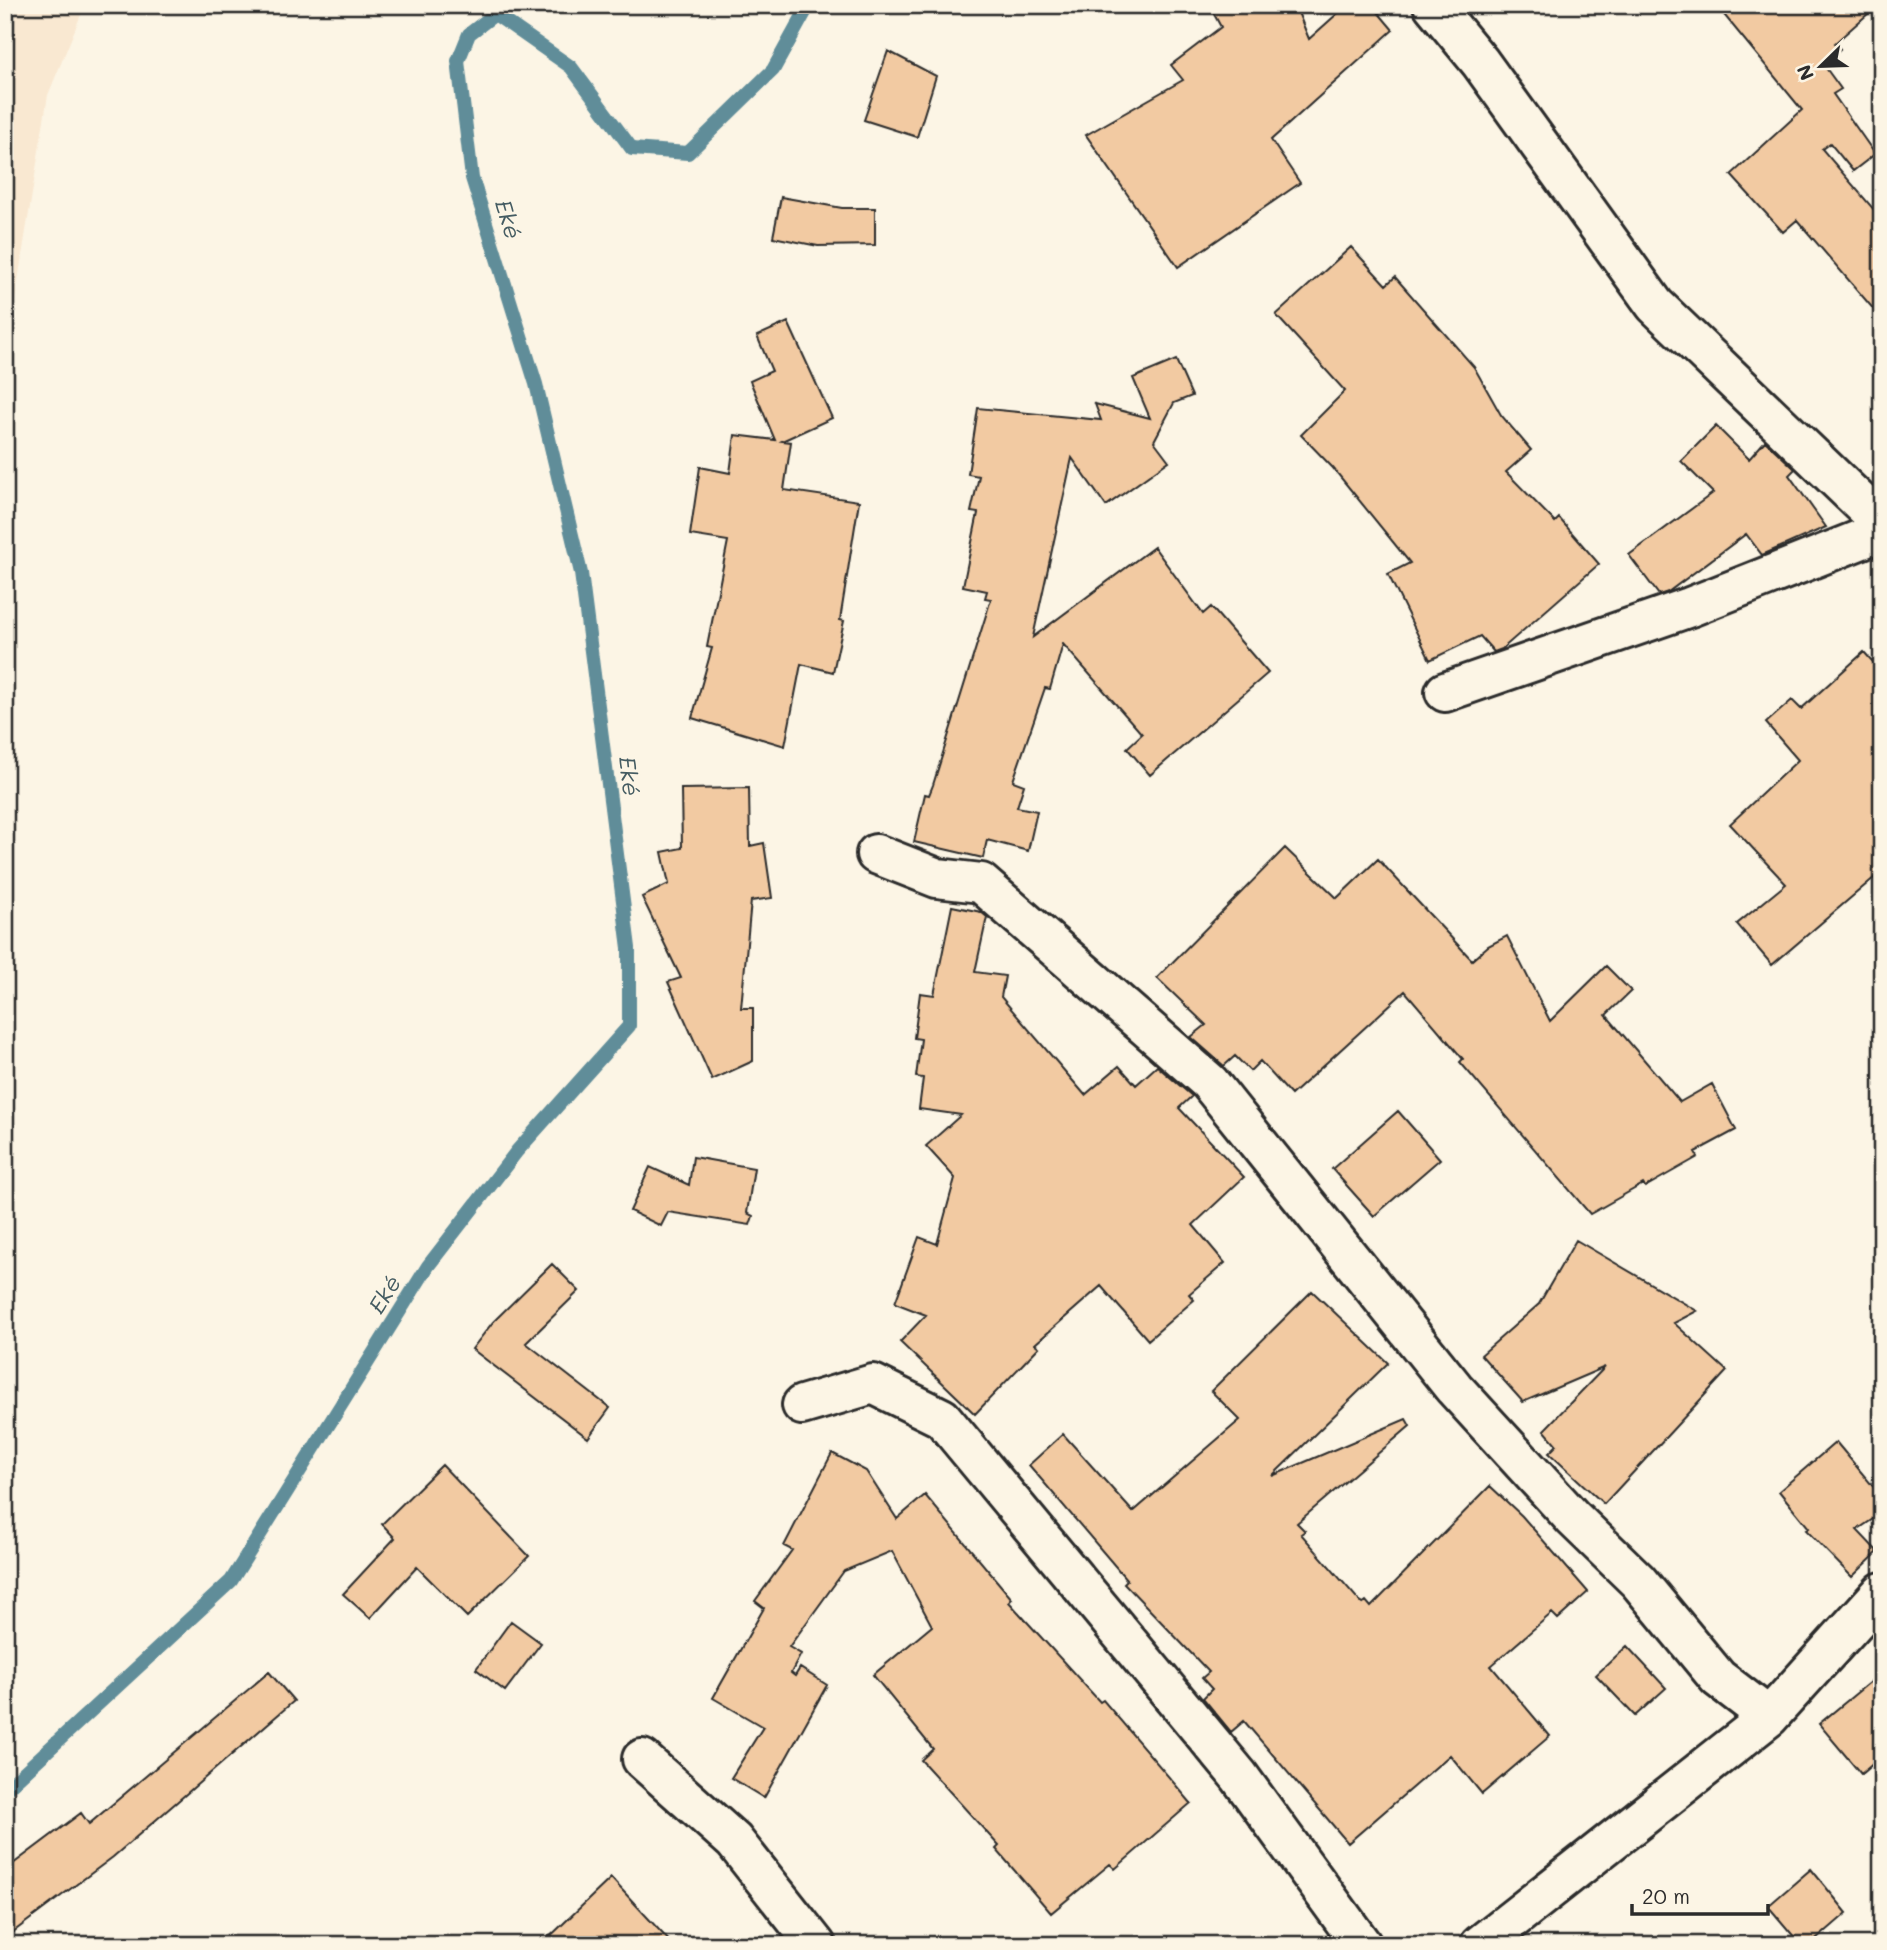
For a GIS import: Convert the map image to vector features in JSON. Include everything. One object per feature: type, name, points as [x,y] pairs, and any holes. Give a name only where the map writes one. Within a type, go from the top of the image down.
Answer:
[{"type":"street","points":[[1433,5],[1480,62],[1655,305],[1882,523]]},
{"type":"street","points":[[1445,692],[1690,607],[1882,531]]},
{"type":"street","points":[[876,854],[937,878],[981,883],[1209,1082],[1454,1388],[1573,1518],[1637,1581],[1718,1678],[1769,1717]]},
{"type":"street","points":[[802,1405],[873,1384],[942,1418],[1239,1776],[1362,1945]]},
{"type":"street","points":[[1480,1945],[1769,1717],[1882,1592]]},
{"type":"street","points":[[642,1759],[734,1841],[816,1945]]},
{"type":"shaded area","points":[[5,5],[85,5],[48,95],[5,361]]},
{"type":"building","points":[[1209,5],[1295,5],[1309,39],[1347,5],[1372,5],[1393,30],[1271,140],[1300,183],[1178,267],[1086,135],[1183,80],[1171,65],[1221,27]]},
{"type":"building","points":[[1716,5],[1878,5],[1835,43],[1840,49],[1823,64],[1841,89],[1833,94],[1875,154],[1853,171],[1830,143],[1822,149],[1882,219],[1882,319],[1797,220],[1783,232],[1731,175],[1802,110]]},
{"type":"building","points":[[888,51],[936,76],[917,137],[864,120]]},
{"type":"building","points":[[781,197],[842,208],[875,208],[875,245],[818,246],[773,237]]},
{"type":"building","points":[[1351,247],[1386,285],[1395,277],[1474,367],[1501,415],[1531,450],[1506,472],[1555,522],[1559,518],[1599,564],[1502,649],[1494,652],[1480,636],[1430,660],[1388,574],[1410,563],[1333,468],[1301,435],[1345,391],[1276,315]]},
{"type":"building","points":[[788,322],[832,418],[782,441],[791,442],[784,490],[859,501],[840,620],[844,621],[833,672],[801,664],[785,746],[692,718],[712,648],[707,647],[728,541],[690,535],[700,467],[730,473],[735,435],[775,440],[750,381],[772,371],[757,336]]},
{"type":"building","points":[[1176,360],[1192,396],[1174,403],[1154,441],[1169,461],[1106,506],[1072,458],[1033,637],[1154,547],[1203,614],[1211,607],[1268,673],[1150,775],[1127,748],[1142,734],[1063,644],[1050,689],[1045,688],[1013,781],[1024,785],[1017,807],[1037,811],[1028,851],[987,840],[983,858],[914,842],[925,794],[929,795],[933,785],[991,599],[985,598],[987,591],[963,586],[978,513],[971,512],[979,476],[968,474],[978,408],[1101,420],[1095,404],[1150,418],[1133,378]]},
{"type":"building","points":[[1716,426],[1749,459],[1765,441],[1795,469],[1789,475],[1826,527],[1762,555],[1746,534],[1668,592],[1659,595],[1629,555],[1713,493],[1681,461]]},
{"type":"building","points":[[1864,652],[1882,672],[1882,871],[1772,965],[1737,924],[1786,884],[1730,824],[1798,760],[1766,723],[1792,700],[1801,709]]},
{"type":"building","points":[[749,788],[750,846],[764,843],[772,898],[751,901],[741,1008],[753,1008],[753,1061],[712,1080],[668,982],[681,978],[642,897],[669,884],[662,852],[682,848],[681,789]]},
{"type":"building","points":[[1285,848],[1337,898],[1378,859],[1472,960],[1488,946],[1507,936],[1550,1021],[1606,966],[1631,991],[1606,1015],[1680,1102],[1712,1084],[1736,1130],[1695,1152],[1698,1157],[1590,1214],[1460,1062],[1463,1059],[1405,991],[1291,1095],[1260,1061],[1250,1071],[1235,1056],[1224,1066],[1191,1037],[1206,1025],[1157,978]]},
{"type":"building","points":[[952,906],[981,912],[987,917],[975,972],[1005,976],[1001,997],[1085,1095],[1119,1066],[1136,1085],[1157,1066],[1192,1096],[1179,1108],[1244,1177],[1193,1225],[1225,1263],[1189,1294],[1194,1300],[1148,1340],[1101,1286],[1035,1344],[1039,1347],[975,1414],[900,1342],[926,1315],[895,1303],[919,1237],[937,1244],[955,1178],[926,1146],[961,1115],[919,1109],[923,1078],[916,1077],[921,1039],[914,1038],[920,993],[934,995]]},
{"type":"building","points":[[1398,1111],[1440,1159],[1374,1216],[1332,1169]]},
{"type":"building","points":[[693,1157],[754,1168],[747,1213],[753,1216],[750,1225],[668,1212],[661,1226],[630,1211],[650,1167],[689,1185]]},
{"type":"building","points":[[1576,1240],[1697,1311],[1674,1323],[1727,1371],[1604,1504],[1549,1453],[1557,1445],[1544,1430],[1605,1367],[1523,1402],[1481,1355],[1539,1304]]},
{"type":"building","points":[[552,1264],[579,1291],[526,1343],[610,1408],[588,1438],[472,1349],[493,1322]]},
{"type":"building","points":[[1312,1291],[1388,1363],[1272,1476],[1406,1419],[1410,1426],[1297,1523],[1305,1531],[1301,1534],[1362,1604],[1366,1601],[1371,1607],[1490,1486],[1522,1516],[1588,1592],[1558,1619],[1552,1613],[1491,1666],[1550,1736],[1482,1794],[1450,1755],[1348,1843],[1244,1721],[1231,1732],[1203,1698],[1212,1689],[1202,1678],[1209,1672],[1124,1583],[1127,1580],[1029,1465],[1063,1434],[1133,1512],[1240,1420],[1211,1391]]},
{"type":"building","points":[[1836,1442],[1882,1497],[1882,1513],[1857,1530],[1878,1552],[1852,1577],[1806,1530],[1809,1528],[1779,1491]]},
{"type":"building","points":[[832,1453],[866,1471],[897,1519],[925,1495],[1012,1599],[1009,1602],[1100,1702],[1103,1700],[1191,1803],[1115,1869],[1110,1864],[1051,1913],[996,1849],[999,1846],[921,1760],[933,1749],[873,1675],[932,1626],[892,1551],[844,1571],[789,1647],[801,1654],[791,1673],[795,1676],[800,1668],[827,1685],[764,1798],[731,1778],[763,1727],[713,1698],[764,1608],[755,1601],[792,1550],[784,1546]]},
{"type":"building","points":[[442,1465],[529,1556],[467,1617],[417,1567],[370,1618],[343,1594],[395,1538],[382,1524]]},
{"type":"building","points":[[511,1621],[541,1643],[505,1691],[476,1669]]},
{"type":"building","points":[[1627,1646],[1666,1688],[1635,1716],[1596,1675]]},
{"type":"building","points":[[269,1672],[294,1701],[113,1857],[5,1938],[5,1870],[81,1813],[89,1824]]},
{"type":"building","points":[[1882,1672],[1882,1756],[1861,1774],[1819,1724]]},
{"type":"building","points":[[1811,1869],[1847,1913],[1810,1945],[1801,1945],[1768,1906]]},
{"type":"building","points":[[611,1878],[673,1945],[541,1945]]},
{"type":"waterway","name":"Eké","points":[[5,1790],[231,1581],[428,1266],[517,1151],[629,1026],[629,948],[581,573],[536,384],[472,178],[458,61],[469,34],[495,14],[571,67],[632,149],[688,153],[773,70],[809,5]]}]
